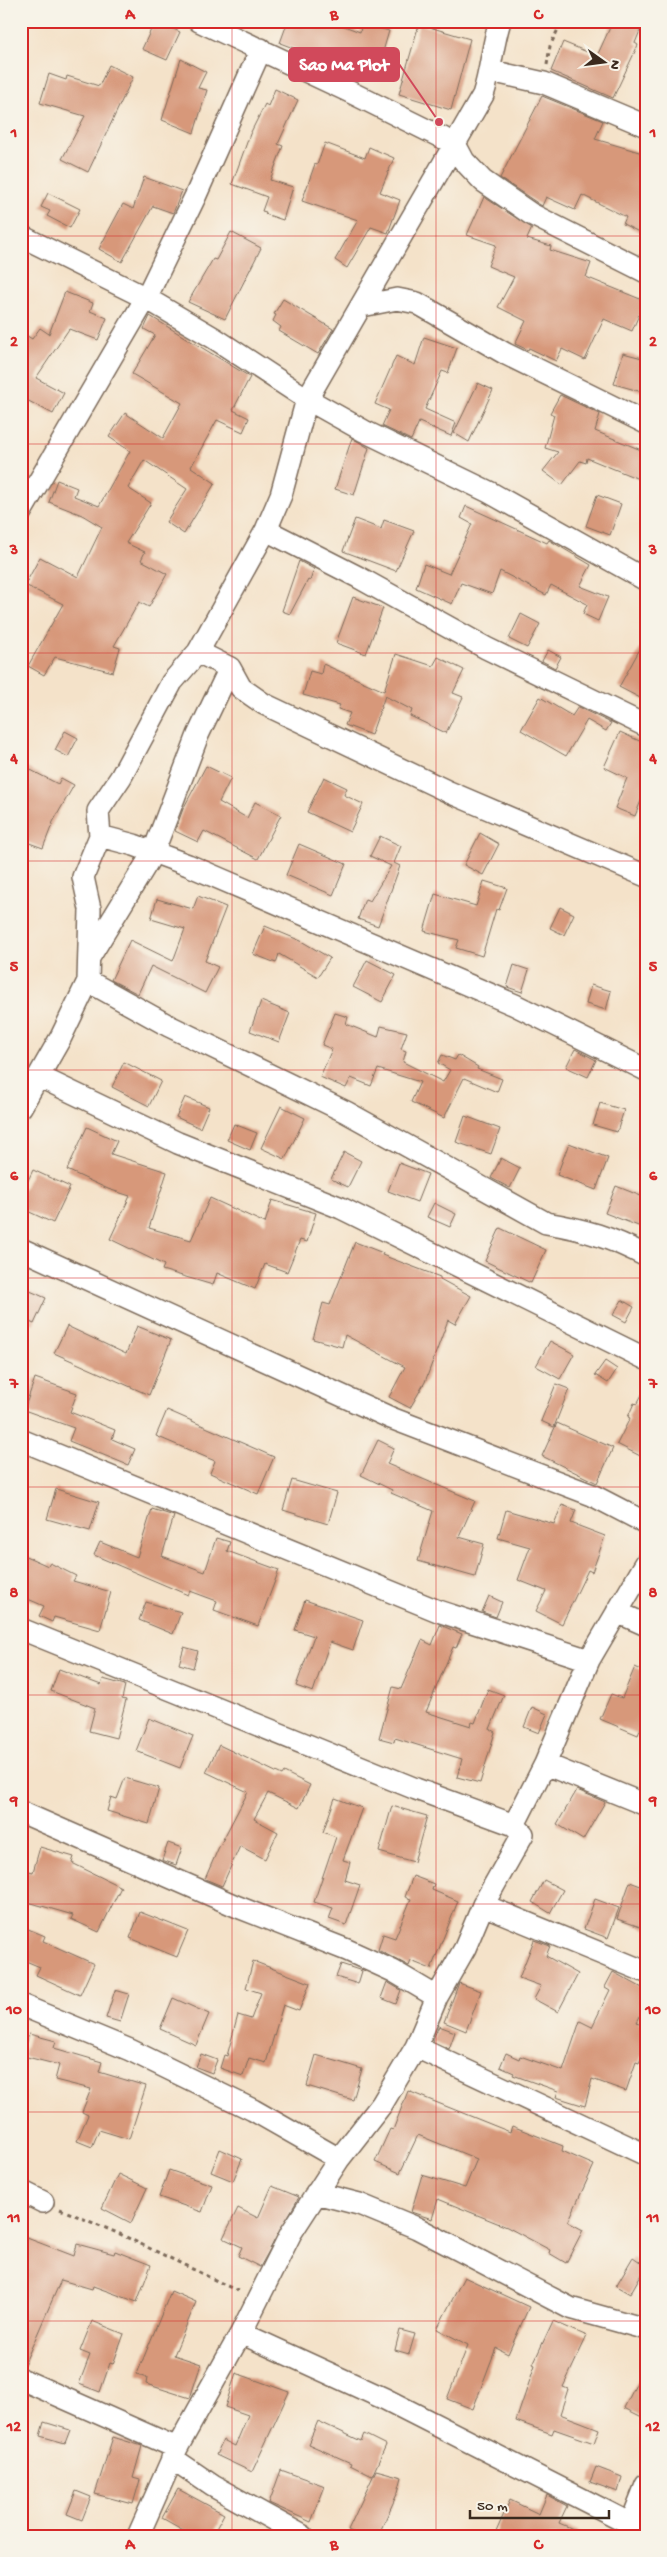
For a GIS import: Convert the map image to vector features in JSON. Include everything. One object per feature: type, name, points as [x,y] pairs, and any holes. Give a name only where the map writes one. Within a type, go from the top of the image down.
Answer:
[{"type":"street","points":[[198,21],[261,49],[454,144],[464,161],[484,181],[531,214],[646,272]]},
{"type":"street","points":[[21,1108],[40,1077],[88,980],[90,909],[83,877],[100,836],[98,811],[121,777],[172,682],[198,652],[266,530],[282,495],[307,399],[483,95],[491,71],[493,50],[500,21]]},
{"type":"street","points":[[21,512],[146,298],[195,197],[261,49]]},
{"type":"street","points":[[491,71],[544,83],[646,126]]},
{"type":"street","points":[[21,236],[146,298],[214,338],[307,399],[364,431],[497,496],[646,580]]},
{"type":"street","points":[[362,306],[397,300],[417,302],[506,354],[646,423]]},
{"type":"street","points":[[266,530],[358,577],[486,648],[646,726]]},
{"type":"street","points":[[198,652],[230,668],[241,688],[264,704],[449,792],[646,876]]},
{"type":"street","points":[[90,956],[153,853],[198,735],[230,668]]},
{"type":"street","points":[[100,836],[134,845],[188,865],[515,1005],[646,1070]]},
{"type":"street","points":[[88,980],[169,1026],[346,1112],[546,1222],[580,1228],[611,1238],[646,1256]]},
{"type":"street","points":[[40,1077],[178,1143],[341,1208],[646,1359]]},
{"type":"street","points":[[21,1249],[391,1418],[592,1495],[646,1523]]},
{"type":"street","points":[[21,1440],[438,1611],[589,1660]]},
{"type":"street","points":[[514,1825],[545,1764],[589,1660],[646,1562]]},
{"type":"street","points":[[617,1612],[646,1624]]},
{"type":"street","points":[[21,1629],[416,1789],[514,1825],[523,1834],[483,1905],[465,1948],[437,1998],[416,2047],[382,2104],[339,2159],[291,2233],[241,2333],[174,2453],[138,2536]]},
{"type":"street","points":[[545,1764],[646,1805]]},
{"type":"street","points":[[21,1812],[238,1907],[347,1950],[393,1971],[437,1998]]},
{"type":"street","points":[[483,1905],[646,1972]]},
{"type":"street","points":[[21,2005],[130,2050],[245,2106],[339,2159]]},
{"type":"street","points":[[416,2047],[646,2155]]},
{"type":"street","points":[[21,2191],[43,2202]]},
{"type":"street","points":[[316,2193],[359,2204],[417,2228],[570,2308],[646,2329]]},
{"type":"street","points":[[241,2333],[385,2399],[628,2530],[646,2485]]},
{"type":"street","points":[[21,2379],[174,2453],[213,2486],[303,2536]]},
{"type":"path","points":[[544,83],[550,46],[562,21]]},
{"type":"path","points":[[43,2202],[120,2234],[257,2300]]},
{"type":"building","points":[[155,21],[180,32],[167,60],[142,49]]},
{"type":"building","points":[[288,21],[331,21],[360,32],[362,23],[389,31],[375,79],[280,43]]},
{"type":"building","points":[[613,21],[644,21],[635,43],[638,45],[613,98],[551,71],[563,42],[597,56]]},
{"type":"building","points":[[419,24],[470,39],[451,110],[399,94]]},
{"type":"building","points":[[181,59],[206,72],[198,88],[207,90],[194,133],[162,120]]},
{"type":"building","points":[[109,65],[133,77],[88,172],[62,159],[85,116],[40,103],[49,74],[66,80],[67,76],[99,86]]},
{"type":"building","points":[[275,89],[298,100],[278,144],[283,146],[270,180],[293,187],[283,220],[265,214],[266,212],[262,211],[267,197],[232,184],[250,134],[265,104],[268,106]]},
{"type":"building","points":[[542,96],[603,121],[595,139],[646,154],[646,225],[641,233],[623,224],[626,217],[582,195],[575,210],[546,197],[542,206],[500,178]]},
{"type":"building","points":[[325,143],[365,158],[369,147],[394,158],[380,192],[400,200],[388,233],[371,227],[347,268],[335,260],[358,220],[302,201],[315,164],[317,165]]},
{"type":"building","points":[[144,177],[182,191],[173,213],[153,206],[122,262],[99,249],[123,204],[133,209]]},
{"type":"building","points":[[48,193],[80,209],[70,228],[47,216],[50,211],[41,207]]},
{"type":"building","points":[[484,197],[532,228],[527,239],[551,246],[550,250],[591,263],[586,277],[645,301],[632,331],[604,319],[585,360],[562,349],[556,361],[529,348],[528,350],[515,344],[526,321],[498,307],[514,277],[488,266],[496,245],[467,235]]},
{"type":"building","points":[[231,232],[261,248],[225,319],[188,302],[213,259],[216,260]]},
{"type":"building","points":[[65,292],[93,303],[90,311],[107,318],[98,340],[69,329],[36,378],[64,393],[53,414],[23,398],[21,400],[21,332],[32,339],[40,328],[49,334]]},
{"type":"building","points":[[283,299],[333,329],[318,354],[279,331],[281,327],[273,321],[276,315],[274,314]]},
{"type":"building","points":[[150,316],[250,377],[233,410],[249,418],[243,432],[217,420],[191,467],[215,483],[184,534],[166,522],[187,489],[144,460],[128,488],[151,503],[126,543],[145,552],[141,560],[167,574],[149,607],[139,602],[114,646],[120,648],[113,672],[55,657],[44,675],[28,666],[63,604],[25,585],[40,557],[78,577],[102,527],[82,515],[49,502],[57,480],[77,488],[74,496],[99,506],[130,451],[109,437],[125,413],[163,438],[182,403],[132,374],[155,335],[144,329]]},
{"type":"building","points":[[424,337],[457,348],[448,373],[442,371],[425,409],[456,423],[451,436],[419,422],[411,440],[382,426],[389,410],[375,404],[396,356],[415,365]]},
{"type":"building","points":[[623,353],[646,359],[646,393],[614,384]]},
{"type":"building","points":[[478,383],[493,390],[469,442],[454,433]]},
{"type":"building","points":[[560,395],[600,414],[595,431],[646,452],[646,482],[587,458],[586,463],[580,461],[562,485],[543,471],[558,452],[545,448],[554,415],[550,413]]},
{"type":"building","points":[[352,438],[369,448],[354,495],[335,489]]},
{"type":"building","points":[[597,495],[621,504],[610,535],[586,526]]},
{"type":"building","points":[[466,506],[547,543],[549,540],[591,565],[580,586],[608,597],[598,621],[583,614],[587,604],[551,585],[546,595],[500,571],[492,594],[461,583],[452,604],[416,588],[424,564],[449,574],[472,524],[461,518]]},
{"type":"building","points":[[355,519],[381,529],[384,520],[414,531],[396,571],[343,551]]},
{"type":"building","points":[[299,561],[314,569],[310,581],[308,580],[290,614],[282,611]]},
{"type":"building","points":[[353,597],[383,608],[366,654],[336,643]]},
{"type":"building","points":[[521,614],[540,624],[527,648],[509,639]]},
{"type":"building","points":[[646,638],[646,701],[619,687]]},
{"type":"building","points":[[548,650],[561,657],[555,668],[542,661]]},
{"type":"building","points":[[396,654],[433,666],[438,657],[464,670],[453,693],[463,697],[446,733],[410,716],[412,710],[385,696],[371,735],[345,725],[350,713],[338,709],[340,705],[303,695],[310,671],[321,674],[323,664],[384,691]]},
{"type":"building","points":[[540,697],[572,716],[578,707],[611,723],[606,731],[587,720],[566,756],[521,730]]},
{"type":"building","points":[[65,731],[78,738],[68,757],[55,750]]},
{"type":"building","points":[[620,732],[646,744],[646,788],[635,816],[615,808],[627,778],[604,767]]},
{"type":"building","points":[[21,765],[58,784],[61,778],[74,785],[53,822],[43,848],[21,840]]},
{"type":"building","points":[[206,766],[231,778],[219,802],[247,818],[255,802],[281,815],[258,859],[204,831],[198,842],[175,831],[183,809]]},
{"type":"building","points":[[324,777],[347,788],[344,795],[363,804],[350,832],[307,812]]},
{"type":"building","points":[[480,833],[499,844],[483,875],[464,865]]},
{"type":"building","points":[[380,836],[401,846],[394,863],[400,866],[378,926],[358,919],[365,899],[370,901],[391,866],[370,856]]},
{"type":"building","points":[[299,844],[346,864],[333,895],[286,875]]},
{"type":"building","points":[[484,881],[507,888],[499,910],[496,909],[482,956],[456,948],[459,940],[424,931],[435,894],[476,906]]},
{"type":"building","points":[[198,896],[226,907],[205,961],[218,967],[205,993],[151,966],[138,994],[111,980],[130,940],[173,961],[185,929],[151,919],[157,899],[193,909]]},
{"type":"building","points":[[560,907],[574,914],[564,935],[550,928]]},
{"type":"building","points":[[265,926],[301,941],[330,958],[318,977],[279,954],[276,963],[253,954]]},
{"type":"building","points":[[367,960],[396,975],[382,1002],[353,987]]},
{"type":"building","points":[[514,965],[529,970],[522,992],[507,987]]},
{"type":"building","points":[[591,985],[611,991],[606,1010],[586,1004]]},
{"type":"building","points":[[261,1001],[290,1013],[279,1042],[250,1031]]},
{"type":"building","points":[[335,1013],[348,1017],[346,1024],[378,1037],[381,1026],[407,1032],[401,1049],[406,1051],[403,1062],[443,1082],[450,1070],[438,1063],[442,1055],[455,1060],[458,1055],[478,1067],[477,1069],[502,1079],[497,1092],[464,1078],[444,1118],[411,1102],[420,1082],[378,1069],[371,1086],[351,1078],[346,1088],[320,1077],[332,1049],[322,1045]]},
{"type":"building","points":[[575,1049],[596,1060],[588,1077],[566,1067]]},
{"type":"building","points":[[124,1062],[161,1081],[149,1106],[112,1087]]},
{"type":"building","points":[[185,1097],[209,1107],[200,1128],[176,1117]]},
{"type":"building","points":[[600,1103],[624,1110],[617,1132],[593,1125]]},
{"type":"building","points":[[281,1106],[305,1118],[285,1159],[261,1148]]},
{"type":"building","points":[[465,1116],[500,1129],[491,1154],[456,1142]]},
{"type":"building","points":[[234,1124],[257,1133],[250,1150],[227,1140]]},
{"type":"building","points":[[87,1127],[117,1141],[111,1154],[167,1172],[149,1228],[191,1240],[210,1198],[265,1223],[272,1200],[316,1213],[307,1242],[300,1240],[287,1272],[265,1264],[255,1289],[217,1273],[213,1285],[162,1270],[164,1265],[110,1239],[130,1196],[108,1189],[67,1170]]},
{"type":"building","points":[[569,1143],[608,1158],[596,1190],[557,1175]]},
{"type":"building","points":[[344,1152],[361,1161],[348,1187],[331,1179]]},
{"type":"building","points":[[501,1158],[520,1168],[510,1188],[491,1178]]},
{"type":"building","points":[[399,1163],[428,1174],[417,1202],[388,1191]]},
{"type":"building","points":[[33,1170],[70,1187],[53,1223],[21,1208],[21,1195]]},
{"type":"building","points":[[616,1186],[646,1198],[646,1229],[605,1213]]},
{"type":"building","points":[[434,1203],[456,1214],[450,1227],[427,1217]]},
{"type":"building","points":[[500,1228],[546,1250],[531,1283],[485,1261]]},
{"type":"building","points":[[355,1242],[383,1253],[382,1255],[440,1277],[440,1279],[471,1296],[455,1324],[448,1320],[425,1382],[410,1408],[389,1397],[405,1367],[345,1335],[342,1347],[313,1339],[323,1303],[330,1305]]},
{"type":"building","points":[[21,1287],[46,1298],[34,1324],[21,1318]]},
{"type":"building","points":[[622,1300],[634,1307],[626,1322],[613,1315]]},
{"type":"building","points":[[67,1326],[126,1354],[137,1326],[171,1340],[149,1395],[54,1353]]},
{"type":"building","points":[[550,1341],[574,1354],[560,1379],[536,1366]]},
{"type":"building","points":[[605,1361],[617,1369],[608,1383],[595,1375]]},
{"type":"building","points":[[35,1378],[77,1393],[70,1412],[115,1430],[112,1439],[135,1449],[128,1465],[69,1441],[74,1428],[24,1410]]},
{"type":"building","points":[[556,1384],[569,1389],[554,1427],[541,1421]]},
{"type":"building","points":[[646,1387],[646,1459],[617,1444],[630,1418],[628,1417],[634,1403],[637,1404]]},
{"type":"building","points":[[167,1410],[274,1457],[258,1494],[210,1473],[215,1461],[156,1436]]},
{"type":"building","points":[[557,1423],[613,1448],[597,1483],[542,1456]]},
{"type":"building","points":[[378,1440],[394,1448],[387,1464],[475,1501],[459,1537],[484,1544],[475,1577],[418,1561],[433,1511],[391,1493],[392,1490],[361,1475]]},
{"type":"building","points":[[292,1480],[337,1493],[328,1524],[283,1510]]},
{"type":"building","points":[[56,1489],[99,1502],[90,1531],[47,1519]]},
{"type":"building","points":[[562,1505],[576,1510],[571,1523],[605,1536],[592,1572],[588,1570],[562,1624],[536,1611],[546,1591],[518,1580],[530,1547],[498,1538],[506,1510],[554,1524]]},
{"type":"building","points":[[152,1509],[174,1516],[162,1556],[205,1572],[216,1538],[230,1542],[227,1551],[279,1570],[258,1626],[214,1610],[217,1601],[190,1591],[188,1595],[94,1555],[100,1542],[137,1557]]},
{"type":"building","points":[[21,1554],[48,1566],[50,1563],[76,1576],[73,1581],[111,1592],[100,1630],[54,1617],[52,1622],[39,1616],[44,1606],[21,1596]]},
{"type":"building","points":[[489,1596],[502,1602],[496,1617],[482,1612]]},
{"type":"building","points":[[305,1600],[363,1620],[353,1650],[330,1642],[313,1692],[296,1686],[314,1636],[295,1630]]},
{"type":"building","points":[[146,1602],[181,1612],[173,1634],[139,1620]]},
{"type":"building","points":[[440,1625],[462,1634],[456,1648],[453,1647],[426,1712],[471,1726],[472,1722],[475,1723],[488,1689],[504,1695],[490,1729],[495,1732],[480,1783],[457,1777],[462,1759],[395,1738],[394,1742],[379,1738],[393,1687],[401,1689],[422,1640],[432,1645]]},
{"type":"building","points":[[184,1647],[198,1651],[193,1668],[179,1664]]},
{"type":"building","points":[[635,1667],[646,1672],[646,1716],[638,1735],[600,1719],[611,1694],[622,1698]]},
{"type":"building","points":[[59,1669],[101,1685],[103,1679],[125,1685],[122,1699],[126,1700],[116,1738],[89,1731],[95,1708],[51,1691]]},
{"type":"building","points":[[532,1707],[547,1714],[539,1733],[524,1727]]},
{"type":"building","points":[[149,1718],[193,1736],[180,1768],[136,1751]]},
{"type":"building","points":[[219,1745],[282,1775],[284,1772],[310,1785],[299,1808],[268,1793],[254,1819],[278,1832],[265,1859],[240,1846],[222,1886],[205,1879],[218,1849],[248,1792],[206,1772]]},
{"type":"building","points":[[125,1778],[159,1788],[149,1824],[107,1811],[111,1797],[117,1799]]},
{"type":"building","points":[[577,1790],[605,1802],[583,1840],[557,1824]]},
{"type":"building","points":[[335,1798],[362,1808],[343,1860],[350,1862],[345,1880],[360,1885],[346,1925],[329,1919],[333,1908],[314,1902],[336,1837],[323,1832]]},
{"type":"building","points":[[392,1806],[427,1816],[414,1862],[379,1852]]},
{"type":"building","points":[[168,1843],[182,1848],[176,1865],[162,1860]]},
{"type":"building","points":[[40,1847],[74,1857],[72,1863],[121,1887],[99,1932],[71,1919],[73,1915],[21,1900],[21,1869],[33,1872]]},
{"type":"building","points":[[413,1876],[434,1884],[432,1890],[458,1901],[431,1969],[411,1961],[409,1966],[378,1950],[383,1934],[395,1938],[411,1899],[405,1897]]},
{"type":"building","points":[[544,1880],[563,1890],[550,1913],[532,1902]]},
{"type":"building","points":[[630,1882],[646,1888],[646,1929],[617,1919]]},
{"type":"building","points":[[595,1899],[619,1908],[608,1938],[584,1929]]},
{"type":"building","points":[[140,1912],[188,1931],[177,1957],[130,1938]]},
{"type":"building","points":[[21,1926],[45,1936],[43,1941],[94,1964],[80,1995],[36,1975],[40,1967],[21,1959]]},
{"type":"building","points":[[534,1940],[550,1946],[546,1956],[578,1974],[558,2012],[534,1999],[541,1986],[519,1978]]},
{"type":"building","points":[[253,1961],[310,1983],[299,2011],[283,2005],[266,2063],[249,2058],[243,2076],[220,2068],[224,2055],[227,2056],[238,2015],[251,2019],[261,1993],[246,1988]]},
{"type":"building","points":[[341,1964],[362,1971],[358,1984],[336,1977]]},
{"type":"building","points":[[613,1972],[646,1990],[646,2005],[637,2022],[646,2025],[646,2047],[639,2063],[636,2062],[626,2091],[592,2079],[585,2106],[556,2097],[558,2091],[513,2075],[514,2073],[500,2067],[506,2053],[519,2059],[520,2056],[563,2071],[580,2021],[592,2027],[610,1990],[605,1987]]},
{"type":"building","points":[[387,1982],[401,1990],[396,2004],[381,1998]]},
{"type":"building","points":[[459,1983],[481,1991],[466,2031],[444,2022]]},
{"type":"building","points":[[115,1990],[129,1994],[120,2022],[106,2018]]},
{"type":"building","points":[[173,1998],[209,2014],[196,2045],[160,2029]]},
{"type":"building","points":[[439,2026],[455,2032],[449,2049],[432,2041]]},
{"type":"building","points":[[29,2034],[56,2041],[54,2048],[102,2062],[99,2072],[146,2086],[129,2139],[99,2130],[92,2147],[77,2141],[88,2115],[82,2112],[91,2089],[55,2080],[59,2065],[23,2056]]},
{"type":"building","points":[[201,2054],[217,2060],[212,2073],[196,2067]]},
{"type":"building","points":[[316,2055],[362,2069],[353,2100],[307,2086]]},
{"type":"building","points":[[408,2091],[510,2132],[512,2126],[563,2146],[562,2151],[594,2165],[568,2222],[583,2230],[566,2263],[549,2253],[550,2250],[507,2227],[438,2199],[432,2219],[411,2212],[422,2175],[465,2188],[477,2159],[418,2135],[400,2173],[375,2162],[390,2129],[393,2130]]},
{"type":"building","points":[[220,2149],[242,2159],[233,2181],[211,2172]]},
{"type":"building","points":[[169,2170],[212,2185],[202,2212],[159,2197]]},
{"type":"building","points":[[118,2174],[147,2188],[131,2223],[102,2208]]},
{"type":"building","points":[[272,2186],[299,2197],[260,2267],[238,2256],[242,2247],[223,2238],[238,2208],[258,2218]]},
{"type":"building","points":[[27,2238],[74,2256],[77,2244],[114,2254],[115,2251],[151,2265],[137,2302],[93,2286],[92,2289],[61,2280],[23,2367],[21,2367],[21,2252]]},
{"type":"building","points":[[633,2257],[646,2266],[630,2294],[616,2286]]},
{"type":"building","points":[[464,2277],[529,2307],[508,2354],[496,2348],[473,2409],[447,2399],[468,2345],[437,2329]]},
{"type":"building","points":[[171,2291],[196,2302],[174,2355],[201,2364],[190,2398],[146,2384],[147,2378],[137,2374]]},
{"type":"building","points":[[92,2321],[124,2334],[113,2364],[110,2363],[100,2392],[79,2384],[90,2355],[80,2351]]},
{"type":"building","points":[[553,2321],[587,2336],[563,2387],[568,2389],[560,2414],[599,2429],[594,2443],[554,2429],[552,2434],[516,2421],[535,2365],[533,2364]]},
{"type":"building","points":[[400,2330],[415,2334],[409,2354],[395,2350]]},
{"type":"building","points":[[646,2365],[646,2419],[624,2408]]},
{"type":"building","points":[[236,2373],[289,2392],[252,2472],[216,2455],[223,2440],[235,2446],[248,2415],[225,2407]]},
{"type":"building","points":[[318,2421],[361,2441],[364,2434],[386,2445],[372,2476],[350,2465],[351,2463],[308,2444]]},
{"type":"building","points":[[44,2422],[70,2430],[65,2443],[40,2436]]},
{"type":"building","points":[[113,2437],[142,2446],[133,2478],[140,2480],[133,2504],[95,2494]]},
{"type":"building","points":[[596,2467],[622,2477],[618,2492],[590,2482]]},
{"type":"building","points":[[281,2470],[325,2486],[311,2522],[269,2503]]},
{"type":"building","points":[[376,2470],[402,2477],[398,2492],[378,2536],[360,2536],[348,2530]]},
{"type":"building","points":[[178,2489],[224,2514],[212,2536],[194,2536],[162,2518]]},
{"type":"building","points":[[76,2491],[91,2497],[82,2520],[67,2514]]},
{"type":"building","points":[[547,2495],[567,2506],[559,2523],[590,2536],[504,2536],[496,2532],[510,2500],[539,2514]]},
{"type":"place","name":"Sao Ma Plot","points":[[439,122]]}]
